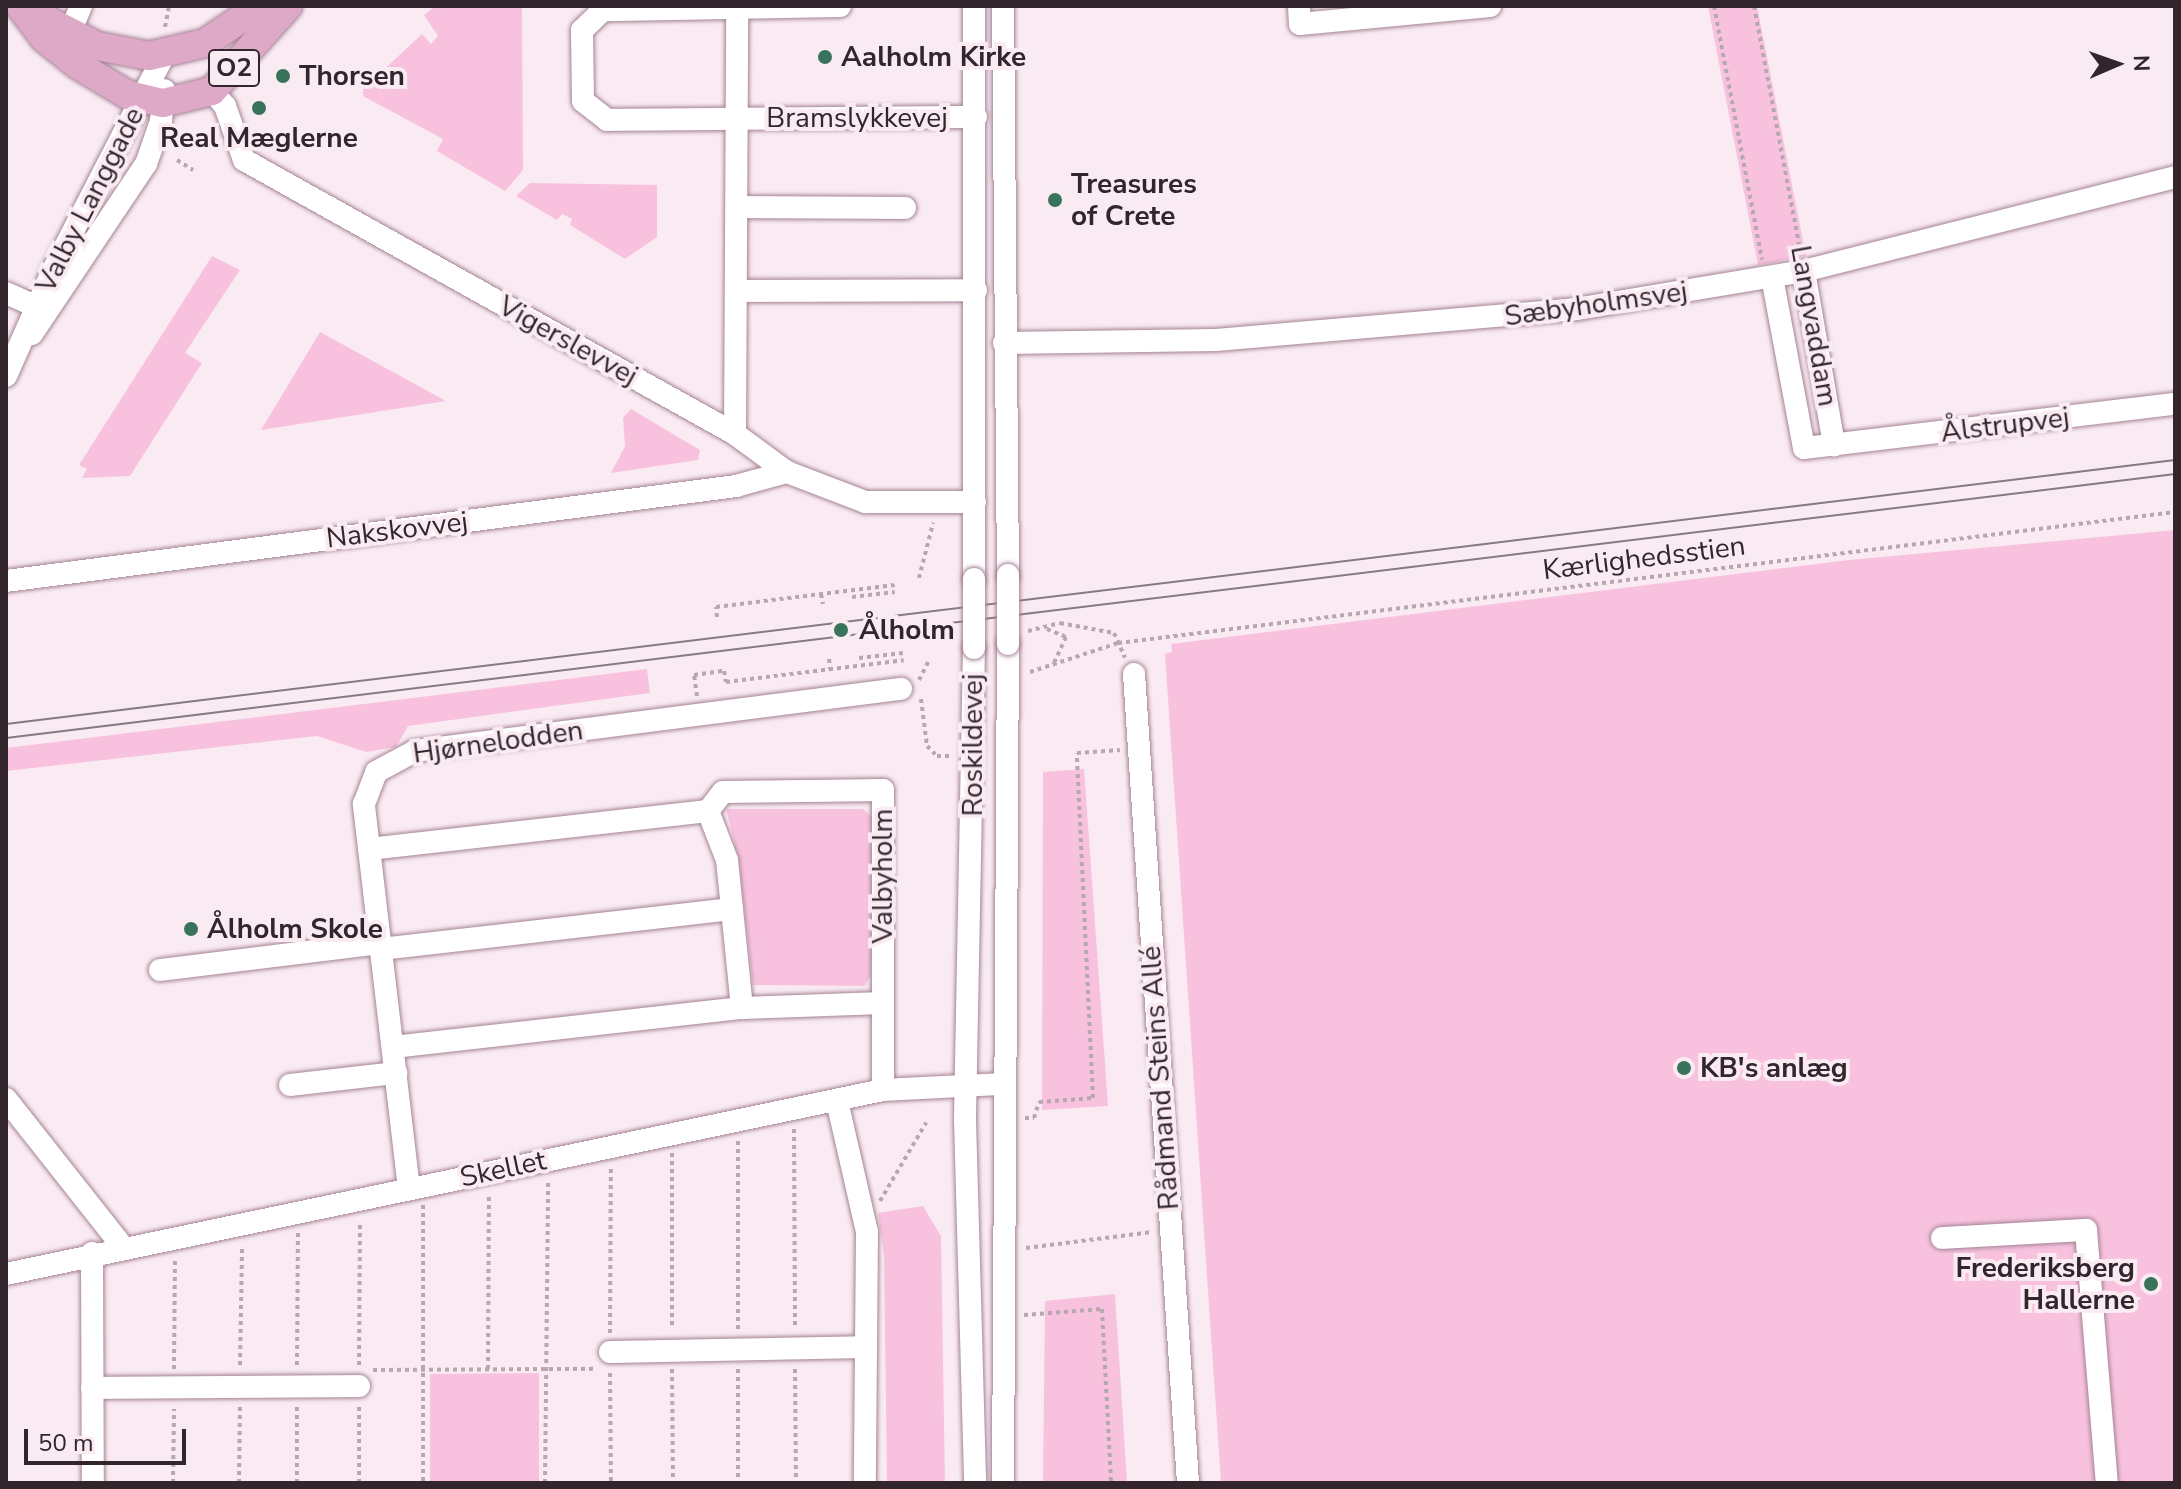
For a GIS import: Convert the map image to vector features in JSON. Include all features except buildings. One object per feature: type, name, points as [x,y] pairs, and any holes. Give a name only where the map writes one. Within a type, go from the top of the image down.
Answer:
[{"type":"main road","name":"O2","points":[[20,6],[76,19],[117,53],[164,55],[205,43],[260,6]]},
{"type":"main road","name":"O2","points":[[20,6],[60,52],[153,101],[212,91],[288,6]]},
{"type":"street","points":[[739,119],[607,120],[583,101],[582,30],[603,10],[840,6]]},
{"type":"street","name":"Roskildevej","points":[[974,6],[974,648],[965,1084],[975,1483]]},
{"type":"street","name":"Roskildevej","points":[[1003,6],[1008,575],[1003,1483]]},
{"type":"street","points":[[1299,6],[1300,24],[1490,6]]},
{"type":"street","name":"Bramslykkevej","points":[[735,434],[739,291],[737,7]]},
{"type":"street","points":[[153,101],[164,55]]},
{"type":"street","name":"Vigerslevvej","points":[[212,91],[225,106],[244,160],[735,434],[787,472],[865,502],[975,502]]},
{"type":"street","name":"Valby Langgade","points":[[22,347],[35,306],[153,101]]},
{"type":"street","name":"Valby Langgade","points":[[6,376],[22,347],[69,285],[141,174],[156,141],[153,101]]},
{"type":"street","name":"Bramslykkevej","points":[[739,119],[976,117]]},
{"type":"street","name":"Sæbyholmsvej","points":[[1004,343],[1216,340],[1430,324],[1576,309],[1804,271],[2175,177]]},
{"type":"street","points":[[739,207],[905,208]]},
{"type":"street","name":"Langvaddam","points":[[1769,278],[1804,448],[1834,445],[1804,271]]},
{"type":"street","points":[[739,291],[976,290]]},
{"type":"street","points":[[6,293],[35,306]]},
{"type":"street","name":"Ålstrupvej","points":[[1834,445],[2175,404]]},
{"type":"street","name":"Nakskovvej","points":[[6,581],[736,486],[787,472]]},
{"type":"street","name":"Rådmand Steins Allé","points":[[1134,674],[1188,1483]]},
{"type":"street","name":"Hjørnelodden","points":[[416,1187],[396,1073],[369,849],[367,786],[393,759],[415,751],[910,685]]},
{"type":"street","name":"Valbyholm","points":[[369,849],[708,811],[723,792],[883,790],[883,1090]]},
{"type":"street","points":[[708,811],[727,860],[742,1008]]},
{"type":"street","points":[[160,970],[732,909]]},
{"type":"street","points":[[393,1047],[742,1008],[883,1003]]},
{"type":"street","points":[[290,1085],[396,1073]]},
{"type":"street","name":"Skellet","points":[[6,1274],[122,1246],[883,1090],[1003,1084]]},
{"type":"street","points":[[6,1099],[122,1246]]},
{"type":"street","points":[[837,1101],[864,1217],[865,1483]]},
{"type":"street","points":[[1942,1238],[2086,1230],[2107,1483]]},
{"type":"street","points":[[92,1253],[93,1483]]},
{"type":"street","points":[[610,1360],[672,1351],[866,1347]]},
{"type":"street","points":[[92,1388],[297,1387],[359,1378]]},
{"type":"path","points":[[165,26],[169,6]]},
{"type":"path","name":"Langvaddam","points":[[1714,6],[1769,278]]},
{"type":"path","name":"Langvaddam","points":[[1754,6],[1804,271]]},
{"type":"path","points":[[177,160],[193,170]]},
{"type":"path","name":"Kærlighedsstien","points":[[1007,681],[1118,643],[2175,512]]},
{"type":"path","points":[[717,617],[720,606],[895,585]]},
{"type":"path","points":[[852,597],[895,592]]},
{"type":"path","points":[[823,604],[824,593]]},
{"type":"path","points":[[1054,663],[1066,637],[1047,629],[1060,623],[1114,633],[1118,643]]},
{"type":"path","points":[[859,658],[903,653]]},
{"type":"path","points":[[829,659],[833,669]]},
{"type":"path","points":[[697,696],[694,675],[724,671],[729,681],[904,660]]},
{"type":"path","points":[[929,660],[910,685],[931,752],[973,756]]},
{"type":"path","points":[[1003,1119],[1034,1118],[1039,1102],[1093,1098],[1077,753],[1138,748]]},
{"type":"path","points":[[793,1108],[796,1483]]},
{"type":"path","points":[[738,1119],[738,1483]]},
{"type":"path","points":[[864,1217],[884,1198],[926,1123]]},
{"type":"path","points":[[672,1133],[673,1483]]},
{"type":"path","points":[[611,1146],[611,1483]]},
{"type":"path","points":[[545,1483],[548,1160]]},
{"type":"path","points":[[488,1369],[489,1171]]},
{"type":"path","points":[[416,1187],[424,1369],[423,1483]]},
{"type":"path","points":[[359,1483],[360,1198]]},
{"type":"path","points":[[297,1483],[298,1210]]},
{"type":"path","points":[[239,1483],[243,1222]]},
{"type":"path","points":[[1003,1249],[1171,1229]]},
{"type":"path","points":[[173,1483],[175,1235]]},
{"type":"path","points":[[1003,1324],[1023,1315],[1102,1309],[1111,1483]]},
{"type":"path","points":[[359,1378],[424,1369],[545,1369],[610,1360]]},
{"type":"shaded area","points":[[435,6],[522,6],[523,170],[505,191],[437,151],[443,139],[363,96],[363,89],[422,34],[431,44],[438,36],[424,15]]},
{"type":"shaded area","points":[[1708,6],[1757,6],[1806,256],[1758,265]]},
{"type":"shaded area","points":[[530,183],[657,185],[657,237],[625,259],[570,225],[572,219],[562,214],[557,220],[516,196]]},
{"type":"shaded area","points":[[212,256],[240,270],[185,353],[202,363],[130,476],[82,478],[87,469],[79,465]]},
{"type":"shaded area","points":[[320,332],[446,401],[261,430]]},
{"type":"shaded area","points":[[631,409],[700,450],[698,460],[611,473],[625,446],[623,418]]},
{"type":"shaded area","name":"KB's anlæg","points":[[2175,530],[2175,1483],[1221,1483],[1165,654],[1172,652],[1171,644],[1849,560]]},
{"type":"shaded area","points":[[647,669],[650,693],[408,726],[396,747],[366,752],[317,736],[6,771],[6,748]]},
{"type":"shaded area","points":[[1084,769],[1108,1106],[1042,1110],[1043,772]]},
{"type":"shaded area","points":[[726,809],[863,809],[872,817],[871,975],[865,986],[753,985],[739,861]]},
{"type":"shaded area","points":[[923,1206],[941,1236],[945,1483],[887,1483],[884,1256],[878,1213]]},
{"type":"shaded area","points":[[1115,1294],[1127,1483],[1043,1483],[1045,1301]]},
{"type":"shaded area","points":[[539,1373],[539,1483],[430,1483],[430,1374]]},
{"type":"tram line","points":[[6,724],[2175,460]]},
{"type":"tram line","points":[[6,738],[2175,474]]},
{"type":"place","name":"Aalholm Kirke","points":[[825,57]]},
{"type":"place","name":"Thorsen","points":[[283,76]]},
{"type":"place","name":"Real Mæglerne","points":[[259,108]]},
{"type":"place","name":"Treasures of Crete","points":[[1055,200]]},
{"type":"place","name":"Ålholm","points":[[841,630]]},
{"type":"place","name":"Ålholm Skole","points":[[191,929]]},
{"type":"place","name":"KB's anlæg","points":[[1684,1068]]},
{"type":"place","name":"Frederiksberg Hallerne","points":[[2151,1284]]}]
